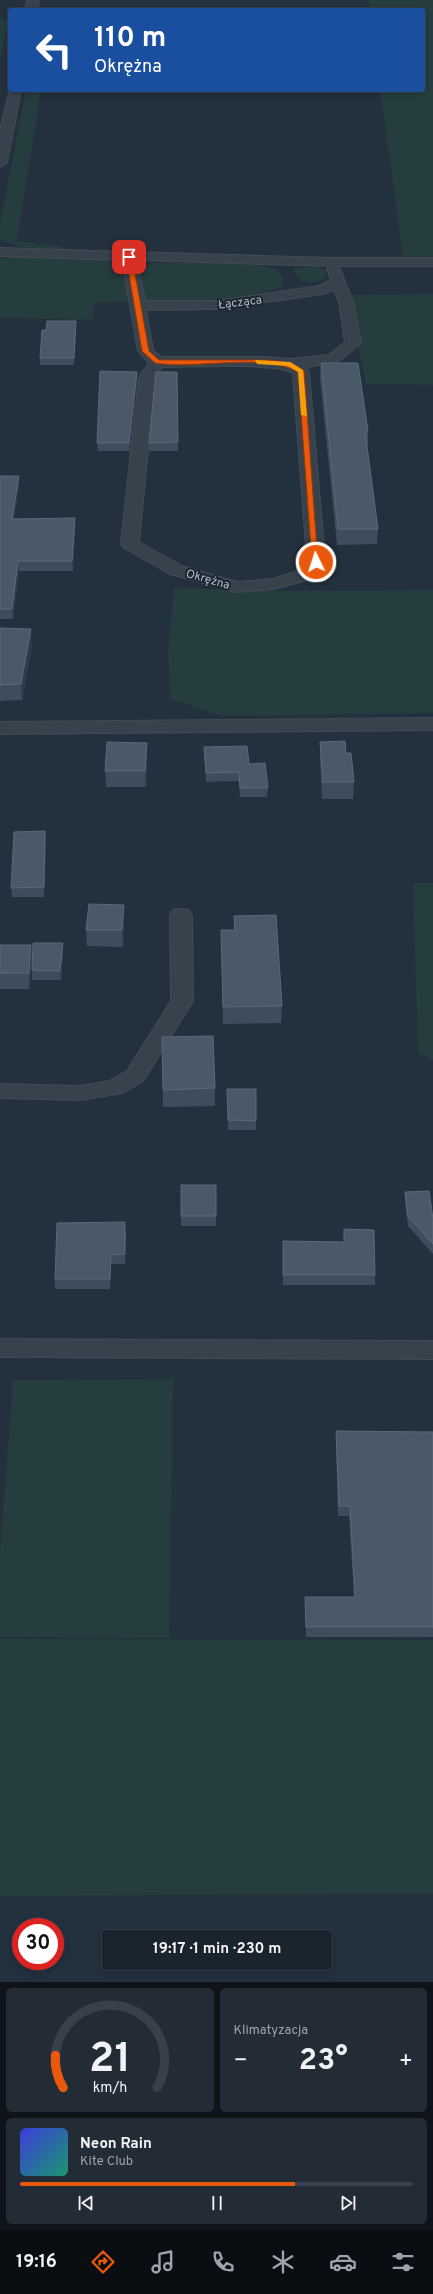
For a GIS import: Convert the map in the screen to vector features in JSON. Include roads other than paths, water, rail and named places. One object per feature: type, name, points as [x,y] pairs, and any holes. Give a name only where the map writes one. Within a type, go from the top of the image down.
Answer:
[{"type":"street","points":[[0,163],[15,92]]},
{"type":"street","points":[[0,252],[332,262],[433,262]]},
{"type":"street","points":[[129,257],[146,351],[157,362],[267,362],[290,364],[333,359],[353,343],[346,302],[332,262]]},
{"type":"street","name":"Łącząca","points":[[139,306],[216,305],[317,291],[339,282]]},
{"type":"street","name":"Okrężna","points":[[157,362],[146,377],[130,544],[176,570],[236,587],[274,584],[302,576],[316,562],[301,371],[290,364]]},
{"type":"street","points":[[0,728],[433,724]]},
{"type":"street","points":[[0,1091],[80,1093],[115,1088],[135,1076],[182,1001],[181,915]]},
{"type":"street","points":[[0,1348],[433,1350]]}]
